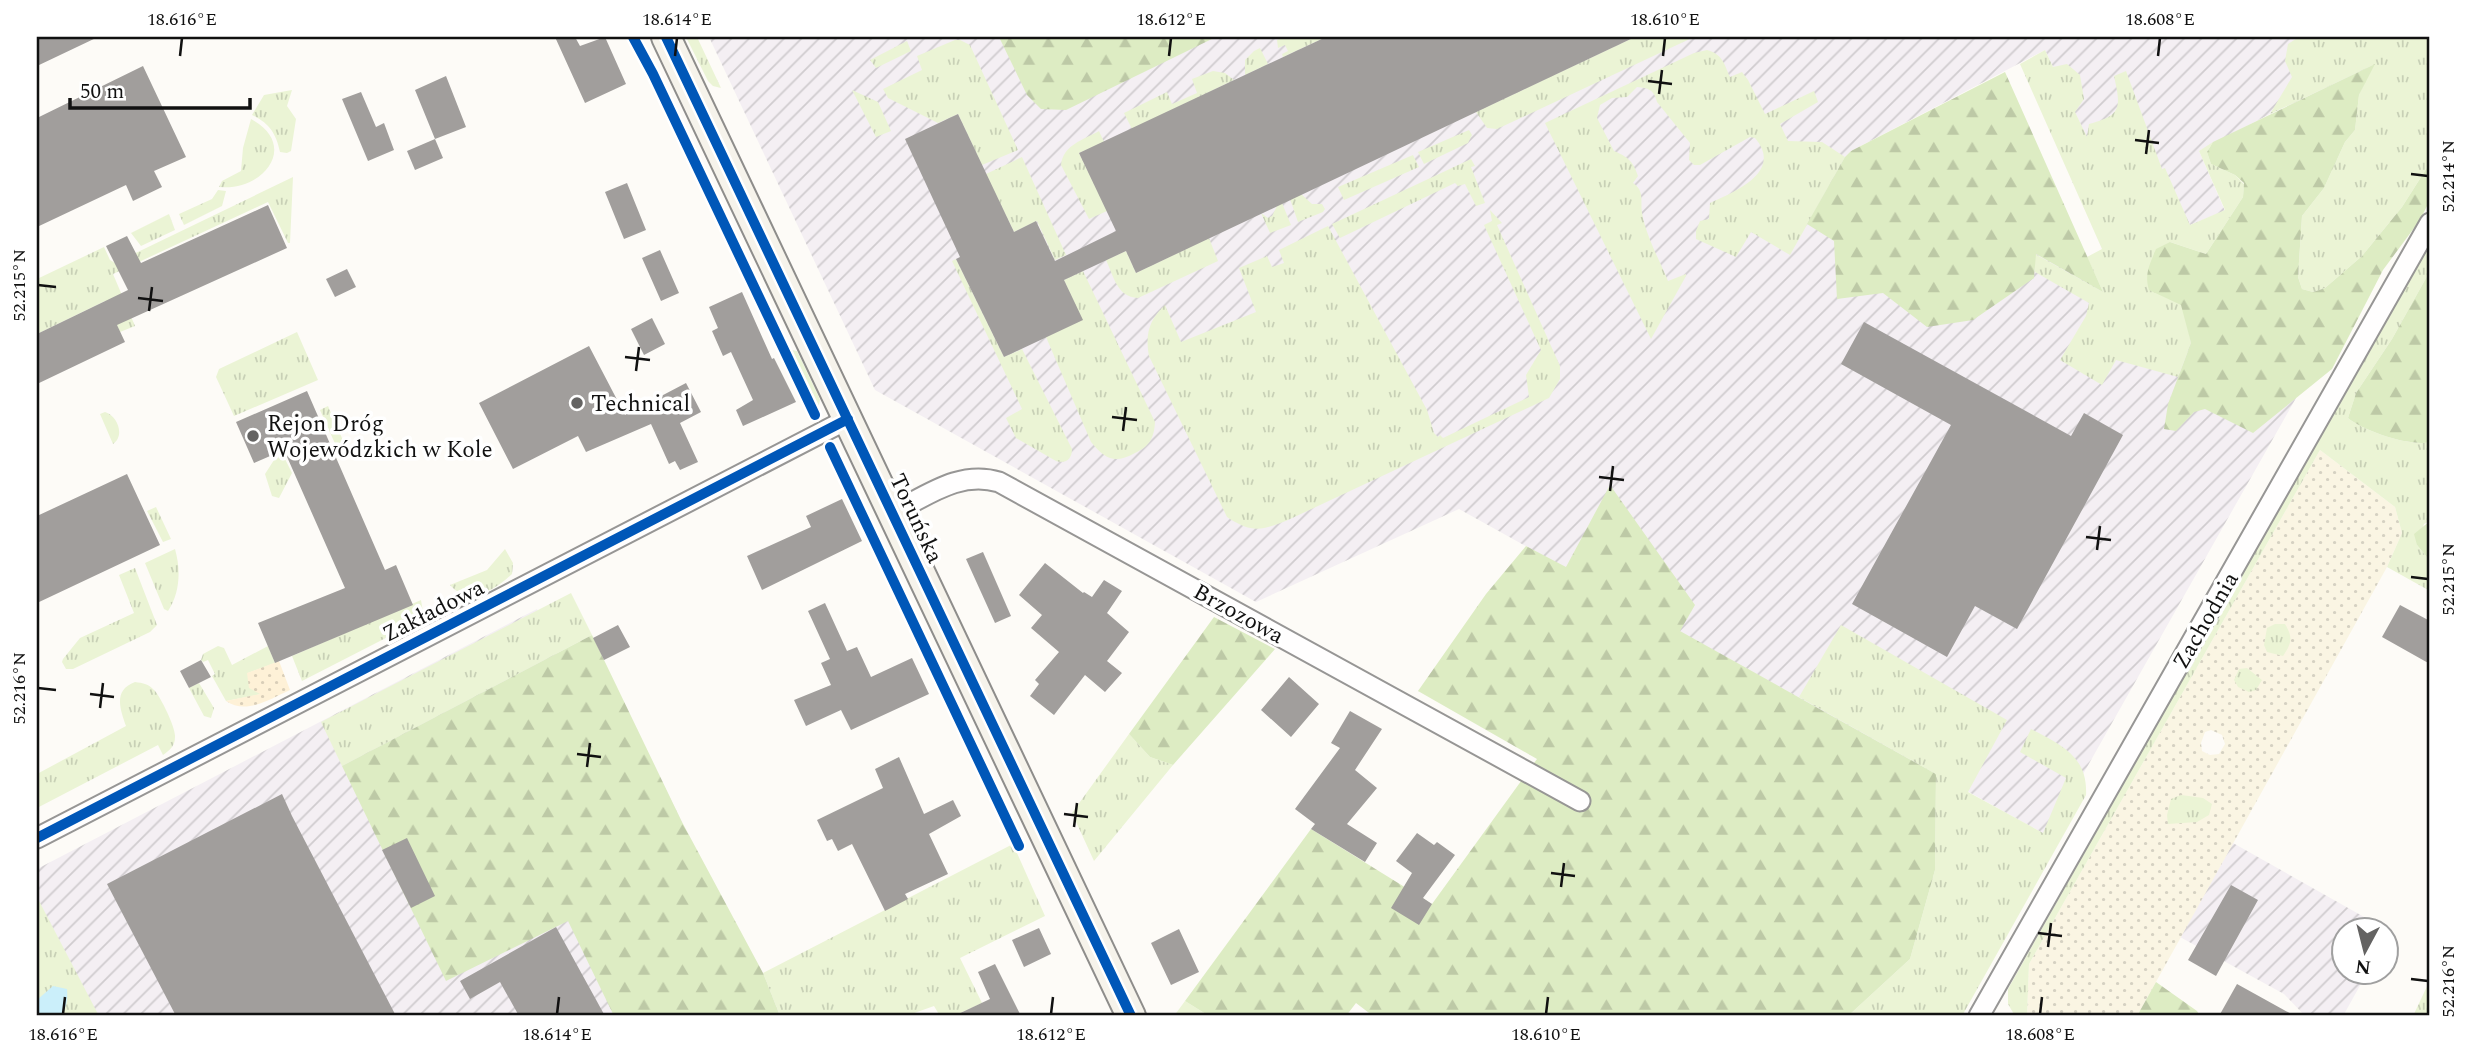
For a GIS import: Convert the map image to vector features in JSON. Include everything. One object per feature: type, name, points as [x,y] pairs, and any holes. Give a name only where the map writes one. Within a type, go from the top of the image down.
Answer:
[{"type":"street","name":"Toruńska","points":[[666,37],[1131,1016]]},
{"type":"street","name":"Zachodnia","points":[[1979,1016],[2430,223]]},
{"type":"street","name":"Zakładowa","points":[[37,838],[848,419]]},
{"type":"street","name":"Brzozowa","points":[[892,513],[956,481],[979,477],[999,482],[1580,801]]},
{"type":"shaded area","points":[[709,37],[2404,37],[2409,48],[2199,151],[2225,211],[2190,225],[2113,192],[2045,50],[1851,151],[2296,398],[2048,836],[1459,509],[1256,602],[875,390]]},
{"type":"shaded area","points":[[2320,450],[2395,507],[2402,533],[2387,567],[2137,1016],[2027,1016],[2029,964]],"holes":[[[2211,730],[2222,735],[2225,744],[2219,754],[2210,755],[2202,751],[2201,743],[2205,732]]]},
{"type":"shaded area","points":[[537,609],[612,780],[653,764],[682,822],[641,844],[720,993],[763,973],[780,1016],[37,1016],[37,869]]},
{"type":"shaded area","points":[[2233,843],[2362,916],[2330,916],[2330,986],[2360,986],[2343,1016],[2305,1016],[2284,994],[2180,937]]},
{"type":"green space","points":[[686,37],[697,37],[721,88],[708,81]]},
{"type":"green space","points":[[999,37],[1216,37],[1066,110],[1041,109],[1027,95]]},
{"type":"green space","points":[[1284,37],[1326,37],[1283,57],[1282,54],[1288,51],[1285,45],[1278,48],[1277,40]]},
{"type":"green space","points":[[1635,37],[1694,37],[1497,129],[1487,128],[1476,112]]},
{"type":"green space","points":[[2299,37],[2430,37],[2430,163],[2402,207],[2362,256],[2325,288],[2313,292],[2302,289],[2298,277],[2302,216],[2324,188],[2345,142],[2355,130],[2359,95],[2373,65],[2270,114],[2292,77],[2285,61],[2288,44]]},
{"type":"green space","points":[[955,40],[970,45],[1018,150],[982,165],[958,114],[938,123],[888,98],[883,89],[922,70],[917,56]]},
{"type":"green space","points":[[907,41],[911,51],[876,68],[870,60]]},
{"type":"green space","points":[[1260,48],[1268,64],[1245,75],[1245,60]]},
{"type":"green space","points":[[1707,50],[1719,57],[1730,77],[1742,72],[1765,114],[1814,91],[1818,102],[1780,124],[1788,141],[1822,142],[1845,157],[1790,255],[1751,232],[1736,257],[1696,239],[1696,231],[1700,221],[1709,219],[1710,203],[1742,187],[1760,171],[1764,161],[1762,150],[1755,138],[1750,137],[1700,165],[1694,165],[1689,160],[1690,143],[1650,90],[1637,87],[1627,97],[1612,98],[1600,105],[1597,118],[1614,151],[1632,163],[1638,176],[1633,183],[1641,193],[1644,222],[1668,281],[1686,274],[1651,339],[1545,123],[1694,53]]},
{"type":"green space","points":[[2045,50],[2053,67],[2067,64],[2080,75],[2084,99],[2075,112],[2087,137],[2089,124],[2108,117],[2116,109],[2118,96],[2114,76],[2126,71],[2162,169],[2165,168],[2190,225],[2225,210],[2199,151],[2213,142],[2207,152],[2211,164],[2235,175],[2244,184],[2243,197],[2206,254],[2170,242],[2191,343],[2178,377],[2116,360],[2102,385],[2060,360],[2086,316],[2089,303],[2035,272],[2035,254],[2103,292],[2087,257],[2102,249],[2020,64]]},
{"type":"green space","points":[[2375,64],[2359,95],[2355,130],[2345,142],[2324,188],[2302,216],[2298,277],[2302,289],[2313,292],[2325,288],[2362,256],[2402,207],[2430,163],[2430,200],[2420,220],[2383,270],[2332,369],[2253,433],[2205,409],[2194,412],[2176,431],[2164,429],[2168,404],[2191,343],[2181,305],[2149,290],[2147,274],[2150,264],[2156,249],[2170,242],[2206,254],[2243,197],[2244,183],[2235,175],[2211,164],[2207,152],[2213,142]]},
{"type":"green space","points":[[1213,71],[1225,73],[1234,80],[1132,129],[1124,113],[1167,92],[1172,104],[1197,93],[1192,79]]},
{"type":"green space","points":[[2005,72],[2103,292],[2036,254],[2034,278],[1973,320],[1927,327],[1883,293],[1837,299],[1834,241],[1807,224],[1845,157],[1851,151]]},
{"type":"green space","points":[[292,90],[287,106],[296,119],[291,151],[287,153],[280,152],[271,129],[252,115],[264,95]]},
{"type":"green space","points":[[852,90],[878,102],[891,131],[876,137]]},
{"type":"green space","points":[[251,119],[265,130],[273,141],[274,153],[270,165],[261,175],[249,182],[235,187],[219,187],[222,181],[241,171],[243,148]]},
{"type":"green space","points":[[1469,130],[1472,135],[1468,143],[1424,164],[1418,152]]},
{"type":"green space","points":[[1099,131],[1104,142],[1079,153],[1107,211],[1089,219],[1061,165],[1070,148]]},
{"type":"green space","points":[[1413,155],[1419,167],[1344,200],[1338,187]]},
{"type":"green space","points":[[1022,157],[1066,255],[1055,260],[1037,221],[1014,232],[986,174]]},
{"type":"green space","points":[[1471,159],[1475,166],[1471,167],[1485,203],[1476,206],[1465,184],[1458,186],[1455,183],[1340,238],[1332,224]]},
{"type":"green space","points":[[293,177],[290,243],[268,202],[113,274],[135,326],[120,332],[105,301],[37,334],[37,279],[104,247],[110,260],[115,263]]},
{"type":"green space","points":[[218,190],[226,191],[222,206],[184,225],[179,214],[212,199]]},
{"type":"green space","points":[[1301,194],[1312,204],[1322,204],[1325,209],[1323,212],[1298,222],[1290,199]]},
{"type":"green space","points":[[1282,203],[1291,225],[1270,233],[1261,213],[1268,218]]},
{"type":"green space","points":[[1490,210],[1502,223],[1497,225],[1560,366],[1560,379],[1549,398],[1288,520],[1257,529],[1227,517],[1149,356],[1149,328],[1165,305],[1181,342],[1256,312],[1239,268],[1267,256],[1272,267],[1284,263],[1279,250],[1328,226],[1427,410],[1434,433],[1443,438],[1529,397],[1526,375],[1541,350],[1484,225],[1492,221]]},
{"type":"green space","points":[[169,214],[175,230],[141,246],[131,233]]},
{"type":"green space","points":[[1209,238],[1218,261],[1138,298],[1121,290],[1106,260],[1126,251],[1136,273]]},
{"type":"green space","points":[[2430,239],[2430,271],[2392,339],[2356,393],[2348,418],[2364,428],[2388,437],[2411,442],[2430,442],[2430,521],[2424,524],[2417,545],[2430,561],[2430,591],[2387,567],[2402,533],[2395,507],[2320,450],[2029,964],[2027,1016],[2015,1016],[2008,1004],[2008,989]]},
{"type":"green space","points":[[956,259],[1004,357],[1022,349],[1072,449],[1068,460],[1056,461],[1016,438],[1006,418],[1022,409],[952,261]]},
{"type":"green space","points":[[1083,271],[1155,422],[1154,433],[1148,444],[1122,458],[1106,456],[1091,442],[1046,337],[1082,320],[1064,280]]},
{"type":"green space","points":[[2430,271],[2430,442],[2422,443],[2376,433],[2348,418],[2356,393],[2392,339]]},
{"type":"green space","points":[[297,332],[318,380],[234,416],[216,377],[219,369]]},
{"type":"green space","points":[[790,351],[797,351],[818,395],[818,410]]},
{"type":"green space","points":[[328,406],[345,445],[337,448],[320,410]]},
{"type":"green space","points":[[100,414],[110,414],[118,426],[119,436],[113,444]]},
{"type":"green space","points":[[283,455],[292,473],[279,498],[272,496],[265,474],[274,460]]},
{"type":"green space","points":[[1610,485],[1695,605],[1680,631],[1936,774],[1935,870],[1910,959],[1848,1016],[1373,1016],[1356,1003],[1346,1016],[1209,1016],[1185,1001],[1311,829],[1432,904],[1537,759],[1418,691],[1486,594],[1526,546],[1566,567]]},
{"type":"green space","points":[[156,507],[171,539],[163,542],[147,511]]},
{"type":"green space","points":[[2430,521],[2430,561],[2417,545],[2414,534]]},
{"type":"green space","points":[[175,549],[178,581],[175,597],[168,611],[164,609],[145,563]]},
{"type":"green space","points":[[505,549],[513,563],[512,574],[498,586],[482,594],[465,595],[450,585],[487,570]]},
{"type":"green space","points":[[135,568],[157,625],[150,632],[73,669],[66,669],[63,659],[80,638],[134,613],[119,575]]},
{"type":"green space","points":[[571,593],[592,635],[342,766],[321,722]]},
{"type":"green space","points":[[421,600],[423,612],[417,622],[302,681],[292,656]]},
{"type":"green space","points":[[1214,617],[1275,649],[1173,765],[1150,757],[1129,734]]},
{"type":"green space","points":[[2275,624],[2285,624],[2290,636],[2290,644],[2283,656],[2267,652],[2264,645],[2267,628]]},
{"type":"green space","points":[[1841,625],[2007,720],[1968,792],[2043,833],[2066,778],[2020,752],[2031,729],[2071,753],[2082,770],[2086,795],[1962,1016],[1848,1016],[1910,959],[1935,870],[1936,774],[1799,697]]},
{"type":"green space","points":[[592,635],[682,822],[763,973],[780,1016],[614,1016],[568,921],[446,981],[342,766]]},
{"type":"green space","points":[[218,646],[224,648],[232,665],[268,646],[275,663],[248,673],[262,694],[226,701],[212,676],[215,674],[208,660],[201,660],[203,654]]},
{"type":"green space","points":[[2247,668],[2262,680],[2256,690],[2249,692],[2238,687],[2234,680],[2239,669]]},
{"type":"green space","points":[[135,682],[150,687],[161,700],[175,733],[172,748],[163,755],[158,745],[37,808],[37,774],[126,726],[120,707],[121,695],[128,685]]},
{"type":"green space","points":[[199,683],[214,708],[211,718],[204,716],[189,688]]},
{"type":"green space","points":[[1129,734],[1150,757],[1173,765],[1094,861],[1072,813]]},
{"type":"green space","points":[[2181,795],[2203,798],[2212,804],[2209,815],[2197,822],[2168,824],[2171,799]]},
{"type":"green space","points":[[1013,844],[1045,916],[960,958],[982,1003],[954,1016],[940,1016],[934,1006],[906,1016],[780,1016],[763,973]]},
{"type":"green space","points":[[37,897],[99,1016],[37,1016]]},
{"type":"green space","points":[[2430,980],[2430,1016],[2413,1016]]},
{"type":"green space","points":[[2156,982],[2197,1011],[2200,1016],[2137,1016]]},
{"type":"green space","points":[[1185,1001],[1209,1016],[1174,1016]]},
{"type":"sand","points":[[279,661],[290,690],[250,706],[234,705],[226,701],[260,694],[249,688],[247,673]]},
{"type":"water","points":[[53,986],[67,989],[64,1010],[59,1016],[37,1016],[37,1000]]},
{"type":"building","points":[[37,37],[98,37],[37,66]]},
{"type":"building","points":[[555,37],[575,37],[580,46],[605,37],[626,84],[585,103]]},
{"type":"building","points":[[1326,37],[1635,37],[1136,273],[1126,251],[1064,280],[1083,320],[1004,357],[956,259],[960,257],[905,139],[958,114],[1014,232],[1036,221],[1055,261],[1116,231],[1079,153]]},
{"type":"building","points":[[143,66],[186,157],[154,171],[162,187],[133,201],[126,185],[37,227],[37,118]]},
{"type":"building","points":[[446,76],[466,127],[435,139],[415,90]]},
{"type":"building","points":[[361,92],[376,127],[384,123],[394,150],[368,161],[342,99]]},
{"type":"building","points":[[435,139],[443,158],[415,170],[407,151]]},
{"type":"building","points":[[627,183],[646,230],[624,239],[605,192]]},
{"type":"building","points":[[268,205],[287,248],[117,325],[125,342],[37,384],[37,334],[128,290],[106,246],[127,236],[141,263]]},
{"type":"building","points":[[660,250],[679,293],[661,301],[642,258]]},
{"type":"building","points":[[347,269],[356,287],[335,297],[326,279]]},
{"type":"building","points":[[742,292],[772,359],[774,358],[796,402],[743,426],[736,410],[753,400],[731,352],[723,356],[712,331],[718,328],[709,307]]},
{"type":"building","points":[[652,318],[665,344],[644,355],[631,329]]},
{"type":"building","points":[[1864,322],[2071,436],[2084,413],[2123,435],[2017,629],[1975,606],[1947,657],[1852,604],[1951,425],[1841,364]]},
{"type":"building","points":[[589,346],[625,415],[686,383],[701,412],[680,423],[698,462],[680,470],[675,461],[669,464],[651,424],[586,452],[578,436],[513,469],[479,403]]},
{"type":"building","points":[[307,391],[385,570],[396,565],[413,605],[275,663],[258,623],[345,588],[284,450],[254,463],[236,422]]},
{"type":"building","points":[[127,474],[160,545],[37,603],[37,516]]},
{"type":"building","points":[[842,499],[862,541],[762,590],[747,556],[811,527],[806,516]]},
{"type":"building","points":[[983,552],[1011,616],[995,623],[966,559]]},
{"type":"building","points":[[1045,563],[1092,597],[1104,580],[1122,591],[1107,613],[1129,632],[1107,661],[1122,673],[1105,692],[1085,675],[1054,715],[1030,696],[1039,684],[1035,680],[1059,652],[1031,628],[1042,615],[1019,595]]},
{"type":"building","points":[[825,603],[847,651],[857,647],[871,677],[912,658],[929,694],[851,730],[841,710],[806,726],[794,700],[831,685],[821,663],[830,659],[808,611]]},
{"type":"building","points":[[2400,605],[2430,621],[2430,664],[2382,637]]},
{"type":"building","points":[[618,625],[630,647],[604,660],[593,638]]},
{"type":"building","points":[[201,660],[211,677],[189,688],[180,671]]},
{"type":"building","points":[[1289,677],[1319,704],[1291,737],[1261,710]]},
{"type":"building","points":[[1350,711],[1382,729],[1355,770],[1377,788],[1347,824],[1377,843],[1365,862],[1311,829],[1315,824],[1295,809],[1340,748],[1331,743]]},
{"type":"building","points":[[899,757],[924,814],[953,800],[961,816],[929,834],[948,874],[905,894],[908,899],[885,911],[852,844],[838,851],[832,839],[827,841],[817,820],[883,788],[875,769]]},
{"type":"building","points":[[282,794],[396,1016],[176,1016],[107,884]]},
{"type":"building","points":[[1417,833],[1434,845],[1437,842],[1455,855],[1423,898],[1432,904],[1419,925],[1391,908],[1412,873],[1396,861]]},
{"type":"building","points":[[407,838],[435,896],[411,908],[382,850]]},
{"type":"building","points":[[2231,885],[2258,900],[2216,976],[2188,960]]},
{"type":"building","points":[[556,927],[605,1016],[519,1016],[500,982],[470,999],[460,981]]},
{"type":"building","points":[[1039,928],[1051,954],[1024,967],[1012,940]]},
{"type":"building","points":[[1179,929],[1199,972],[1171,985],[1151,943]]},
{"type":"building","points":[[995,964],[1021,1016],[954,1016],[990,999],[978,972]]},
{"type":"building","points":[[2237,984],[2295,1016],[2219,1016]]},
{"type":"cycle path","points":[[633,37],[815,415]]},
{"type":"cycle path","points":[[666,37],[1131,1016]]},
{"type":"cycle path","points":[[37,838],[848,419]]},
{"type":"cycle path","points":[[830,447],[1019,846]]},
{"type":"place","name":"Technical","points":[[577,403]]},
{"type":"place","name":"Rejon Dróg Wojewódzkich w Kole","points":[[253,436]]}]
